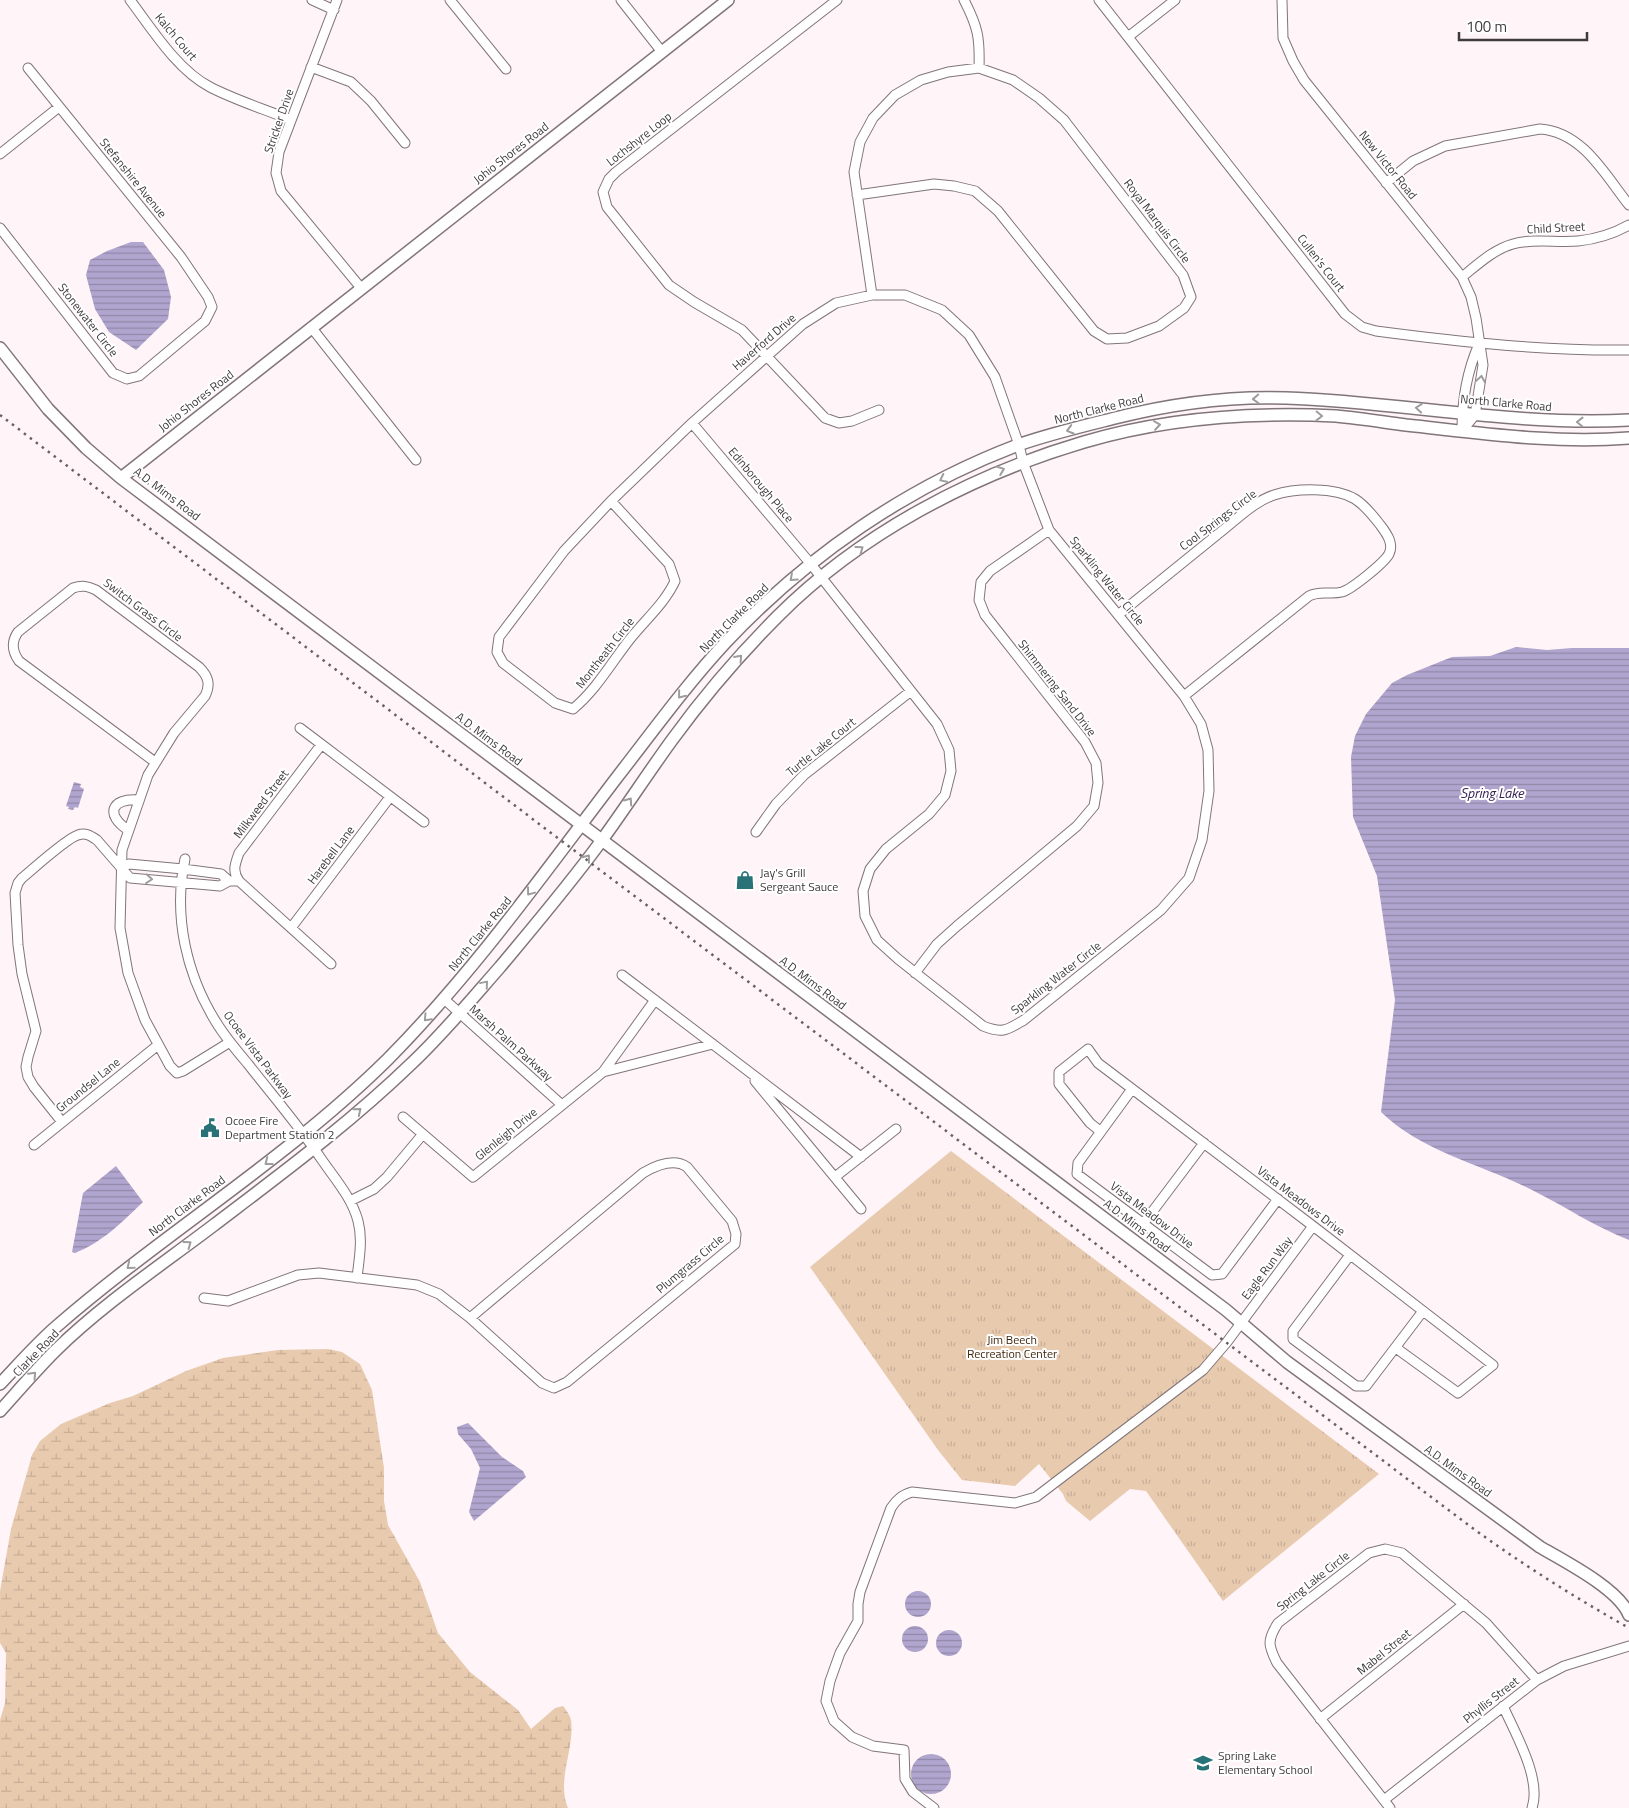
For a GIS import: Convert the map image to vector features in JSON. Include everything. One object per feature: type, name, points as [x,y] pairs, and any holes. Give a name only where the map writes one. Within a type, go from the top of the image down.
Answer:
[{"type":"street","name":"Kalch Court","points":[[130,0],[170,52],[190,73],[209,86],[291,120]]},
{"type":"street","points":[[312,0],[334,10]]},
{"type":"street","name":"Stricker Drive","points":[[337,0],[279,152],[276,173],[282,192],[361,288]]},
{"type":"street","points":[[450,0],[506,69]]},
{"type":"street","points":[[621,0],[662,52]]},
{"type":"street","name":"Johio Shores Road","points":[[121,478],[728,0]]},
{"type":"street","name":"Lochshyre Loop","points":[[837,0],[616,172],[609,179],[603,192],[607,207],[670,285],[694,302],[742,330],[825,418],[839,423],[852,421],[879,410]]},
{"type":"street","points":[[964,0],[976,25],[980,46],[980,68]]},
{"type":"street","name":"Cullen's Court","points":[[1099,0],[1345,314],[1362,327],[1376,331],[1479,344],[1629,350]]},
{"type":"street","points":[[1128,37],[1175,0]]},
{"type":"street","name":"New Victor Road","points":[[1282,0],[1283,38],[1304,80],[1462,277],[1471,298],[1476,318],[1483,365],[1475,415]]},
{"type":"street","points":[[311,67],[351,82],[371,101],[405,142]]},
{"type":"street","name":"Stefanshire Avenue","points":[[28,68],[181,257],[208,297],[212,307]]},
{"type":"street","name":"Royal Marquis Circle","points":[[857,195],[934,184],[954,186],[975,192],[998,211],[1094,331],[1107,340],[1127,338],[1159,326],[1184,308],[1192,297],[1183,275],[1064,120],[1040,98],[1013,80],[980,68],[948,72],[921,80],[895,95],[873,118],[860,142],[854,172],[857,195],[872,295]]},
{"type":"street","points":[[0,154],[59,106]]},
{"type":"street","points":[[1386,182],[1413,161],[1445,146],[1540,130],[1552,130],[1571,138],[1586,150],[1629,205]]},
{"type":"street","name":"Child Street","points":[[1462,277],[1492,254],[1511,244],[1532,240],[1578,241],[1599,238],[1629,225]]},
{"type":"street","name":"Stonewater Circle","points":[[0,228],[113,373],[127,379],[139,376],[205,321],[212,307]]},
{"type":"street","name":"Haverford Drive","points":[[692,423],[803,324],[836,303],[872,295],[905,295],[942,310],[969,335],[995,377],[1019,445]]},
{"type":"street","points":[[311,327],[416,460]]},
{"type":"street","name":"New Victor Road","points":[[1462,431],[1462,412],[1470,363],[1479,344]]},
{"type":"street","name":"A.D. Mims Road","points":[[0,348],[48,409],[86,448],[121,478],[1218,1304],[1287,1362],[1540,1547],[1607,1589],[1629,1613]]},
{"type":"street","name":"North Clarke Road","points":[[85,1303],[137,1260],[303,1134],[384,1063],[444,999],[495,940],[655,728],[725,643],[810,563],[864,524],[918,491],[1019,445],[1117,417],[1169,406],[1228,400],[1280,398],[1333,400],[1533,420],[1594,422],[1629,420]]},
{"type":"street","points":[[1462,431],[1475,415]]},
{"type":"street","points":[[314,1147],[383,1091],[416,1060],[460,1013],[542,917],[601,840],[672,738],[707,694],[781,613],[821,578],[880,535],[932,504],[993,473],[1085,442],[1142,428],[1212,418],[1338,416],[1542,440],[1594,441],[1629,438]]},
{"type":"street","name":"Montheath Circle","points":[[610,501],[669,564],[674,581],[669,593],[629,640],[587,697],[573,709],[555,703],[503,663],[497,652],[499,637],[564,551],[610,501],[692,423]]},
{"type":"street","name":"Edinborough Place","points":[[692,423],[810,563]]},
{"type":"street","name":"Sparkling Water Circle","points":[[810,563],[937,724],[949,750],[951,771],[945,795],[929,814],[886,849],[870,869],[863,891],[865,916],[877,940],[915,973],[983,1026],[997,1032],[1011,1027],[1024,1020],[1161,910],[1189,878],[1202,840],[1209,791],[1208,750],[1201,724],[1184,696],[1049,530],[1023,462],[1019,445]]},
{"type":"street","name":"Cool Springs Circle","points":[[1118,615],[1245,513],[1273,496],[1290,491],[1307,490],[1344,494],[1355,499],[1366,508],[1387,533],[1391,542],[1389,553],[1353,586],[1342,592],[1315,592],[1184,696]]},
{"type":"street","name":"Shimmering Sand Drive","points":[[915,973],[937,944],[1077,826],[1094,806],[1098,783],[1096,764],[1085,742],[985,615],[978,600],[981,582],[990,570],[1049,530]]},
{"type":"street","name":"Switch Grass Circle","points":[[155,762],[20,661],[15,655],[14,638],[18,632],[73,588],[81,585],[96,590],[205,673],[208,681],[208,689],[205,696],[174,733],[155,762],[138,800],[122,850],[119,914],[125,957],[138,1004],[170,1066],[177,1073],[183,1071],[230,1042]]},
{"type":"street","name":"Turtle Lake Court","points":[[756,832],[776,804],[804,775],[911,691]]},
{"type":"street","points":[[300,728],[424,822]]},
{"type":"street","name":"Milkweed Street","points":[[239,881],[234,872],[234,866],[239,853],[321,745]]},
{"type":"street","name":"Harebell Lane","points":[[290,928],[390,797]]},
{"type":"street","points":[[128,830],[121,826],[115,818],[115,809],[122,800],[138,800]]},
{"type":"street","points":[[62,1122],[28,1077],[26,1067],[36,1030],[22,974],[15,893],[18,883],[22,878],[77,835],[87,834],[97,840],[130,878],[220,886],[229,881],[239,881],[331,964]]},
{"type":"street","name":"Ocoee Vista Parkway","points":[[185,859],[181,882],[181,921],[191,968],[205,1004],[230,1042],[314,1147],[350,1201],[358,1221],[360,1242],[357,1278]]},
{"type":"street","points":[[121,867],[129,864],[221,874],[229,881]]},
{"type":"street","points":[[209,885],[210,873]]},
{"type":"street","points":[[622,975],[861,1156]]},
{"type":"street","name":"Marsh Palm Parkway","points":[[444,999],[562,1105]]},
{"type":"street","name":"Glenleigh Drive","points":[[403,1117],[474,1177],[603,1072],[655,1000]]},
{"type":"street","name":"Glenleigh Drive","points":[[603,1072],[713,1044]]},
{"type":"street","name":"Groundsel Lane","points":[[34,1145],[158,1045]]},
{"type":"street","name":"Vista Meadows Drive","points":[[1100,1131],[1090,1123],[1059,1084],[1058,1072],[1088,1049],[1098,1064],[1314,1226],[1493,1365],[1458,1393],[1396,1348]]},
{"type":"street","points":[[746,1069],[861,1209]]},
{"type":"street","name":"Vista Meadow Drive","points":[[1132,1088],[1078,1163],[1077,1174],[1212,1275],[1222,1274],[1278,1199]]},
{"type":"street","points":[[835,1177],[896,1129]]},
{"type":"street","points":[[350,1201],[374,1188],[387,1178],[423,1134]]},
{"type":"street","points":[[1143,1224],[1204,1143]]},
{"type":"street","name":"Clarke Road","points":[[0,1411],[55,1351],[94,1317],[149,1272],[213,1226],[314,1147]]},
{"type":"street","name":"Plumgrass Circle","points":[[204,1298],[228,1301],[298,1275],[319,1273],[418,1285],[439,1294],[470,1318],[542,1383],[554,1388],[566,1382],[735,1244],[736,1234],[732,1221],[687,1167],[681,1163],[656,1165],[643,1173],[470,1318]]},
{"type":"street","name":"Eagle Run Way","points":[[934,1808],[913,1792],[905,1779],[904,1750],[873,1746],[852,1737],[834,1720],[826,1701],[830,1681],[840,1653],[858,1621],[860,1592],[891,1508],[904,1494],[912,1492],[1015,1503],[1036,1497],[1203,1370],[1314,1226]]},
{"type":"street","points":[[1350,1255],[1293,1331],[1293,1339],[1356,1386],[1366,1386],[1424,1311]]},
{"type":"street","name":"Clarke Road","points":[[0,1384],[53,1329],[85,1303]]},
{"type":"street","name":"Spring Lake Circle","points":[[1387,1804],[1277,1663],[1270,1650],[1270,1636],[1278,1623],[1369,1553],[1385,1549],[1402,1553],[1464,1604],[1486,1623],[1537,1680]]},
{"type":"street","name":"Mabel Street","points":[[1320,1719],[1464,1604]]},
{"type":"street","name":"Phyllis Street","points":[[1387,1804],[1503,1706],[1537,1680],[1564,1666],[1629,1646]]},
{"type":"street","points":[[1503,1706],[1528,1762],[1534,1791],[1532,1808]]},
{"type":"green space","name":"Jim Beech Recreation Center","points":[[951,1151],[1379,1474],[1223,1601],[1146,1491],[1130,1489],[1090,1521],[1066,1501],[1063,1494],[1039,1464],[1015,1486],[962,1480],[938,1450],[810,1267]]},
{"type":"green space","points":[[328,1349],[342,1352],[360,1364],[372,1390],[384,1468],[384,1501],[388,1525],[420,1582],[438,1633],[470,1672],[518,1710],[531,1729],[555,1708],[563,1706],[569,1714],[572,1731],[564,1787],[568,1808],[0,1808],[0,1720],[5,1703],[6,1653],[0,1643],[0,1591],[11,1529],[32,1455],[40,1441],[61,1424],[110,1403],[133,1396],[186,1371],[223,1358],[278,1350]]},
{"type":"water","points":[[131,242],[143,242],[164,270],[171,297],[168,319],[136,350],[109,332],[95,309],[86,275],[90,260]]},
{"type":"water","name":"Spring Lake","points":[[1516,647],[1547,650],[1629,648],[1629,1240],[1604,1229],[1515,1182],[1434,1148],[1397,1126],[1381,1112],[1395,1000],[1377,876],[1353,817],[1351,757],[1355,736],[1366,714],[1392,683],[1452,657],[1490,656]]},
{"type":"water","points":[[74,782],[81,784],[80,787],[84,789],[78,808],[75,807],[73,810],[68,809],[69,807],[66,806]]},
{"type":"water","points":[[116,1166],[143,1202],[103,1237],[75,1253],[72,1252],[83,1193]]},
{"type":"water","points":[[468,1423],[502,1457],[523,1471],[526,1477],[474,1521],[469,1512],[480,1468],[471,1449],[458,1434],[457,1427]]},
{"type":"water","points":[[918,1591],[927,1595],[931,1604],[927,1613],[918,1617],[909,1613],[905,1604],[909,1595]]},
{"type":"water","points":[[915,1626],[924,1630],[928,1639],[924,1648],[915,1652],[906,1648],[902,1639],[906,1630]]},
{"type":"water","points":[[949,1630],[958,1634],[962,1643],[958,1652],[949,1656],[940,1652],[936,1643],[940,1634]]},
{"type":"water","points":[[935,1754],[942,1757],[948,1763],[951,1774],[950,1782],[942,1791],[935,1794],[927,1794],[920,1791],[912,1782],[911,1770],[914,1763],[923,1755]]},
{"type":"railway","points":[[0,415],[1471,1527],[1549,1580],[1629,1628]]},
{"type":"place","name":"Jay's Grill Sergeant Sauce","points":[[745,880]]},
{"type":"place","name":"Ocoee Fire Department Station 2","points":[[210,1128]]},
{"type":"place","name":"Spring Lake Elementary School","points":[[1203,1763]]}]
